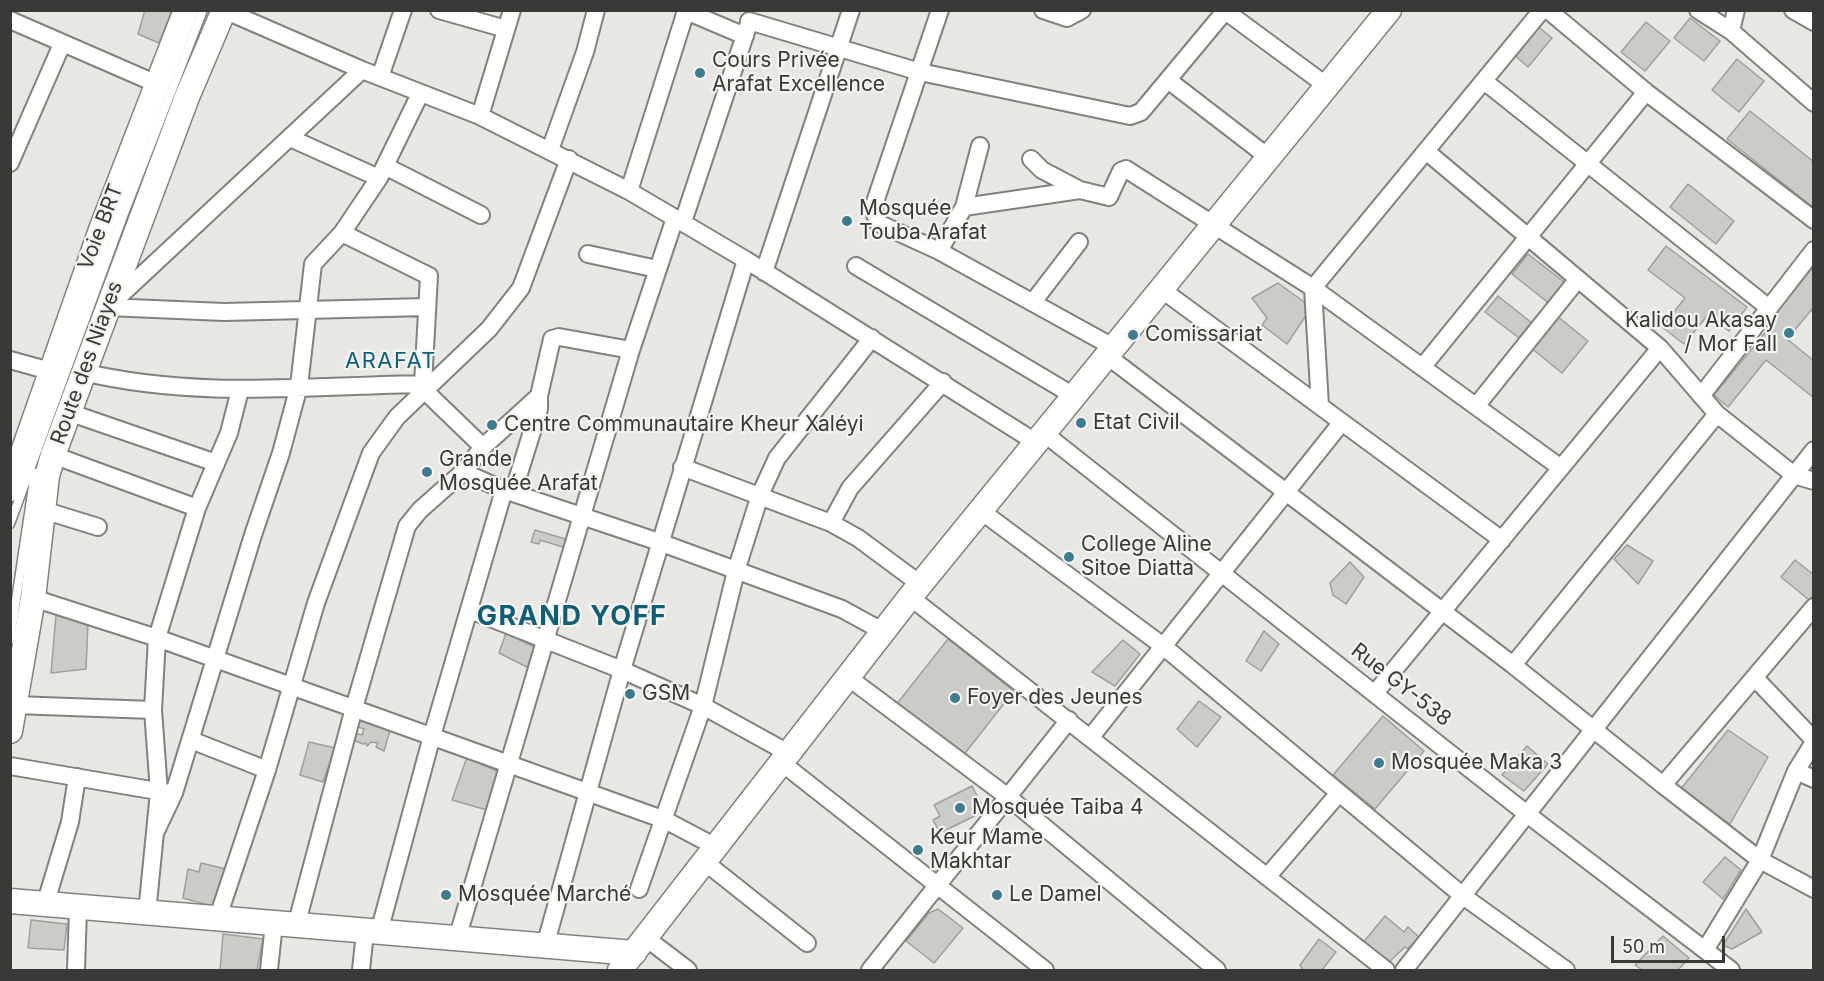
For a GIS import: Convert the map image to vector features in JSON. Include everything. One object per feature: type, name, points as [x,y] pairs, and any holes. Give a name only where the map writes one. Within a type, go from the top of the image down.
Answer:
[{"type":"street","name":"Route des Niayes","points":[[10,489],[51,371],[186,10]]},
{"type":"street","name":"Route des Niayes","points":[[10,731],[33,598],[47,476],[45,456],[68,412],[188,97],[224,10]]},
{"type":"street","name":"Rue GY-538","points":[[224,10],[362,70],[480,116],[569,159],[630,191],[943,382],[1041,438],[1222,572],[1527,814],[1731,970]]},
{"type":"street","points":[[380,77],[403,10]]},
{"type":"street","points":[[439,10],[506,29]]},
{"type":"street","points":[[480,116],[512,10]]},
{"type":"street","points":[[550,150],[585,52],[596,10]]},
{"type":"street","points":[[630,191],[686,10],[749,22],[920,72],[1130,116],[1141,112],[1225,11],[1327,86]]},
{"type":"street","points":[[764,272],[851,10]]},
{"type":"street","points":[[939,10],[873,208],[878,223],[939,251],[1033,302],[1110,351],[1286,492],[1513,665],[1592,731],[1760,860],[1814,890]]},
{"type":"street","points":[[1043,10],[1067,18],[1082,10]]},
{"type":"street","points":[[634,954],[712,856],[915,590],[1389,10]]},
{"type":"street","points":[[1320,406],[1313,288],[1542,10]]},
{"type":"street","points":[[1548,10],[1646,92],[1814,220]]},
{"type":"street","points":[[1698,10],[1731,31],[1814,103]]},
{"type":"street","points":[[1731,31],[1736,10]]},
{"type":"street","points":[[1793,10],[1814,22]]},
{"type":"street","points":[[10,20],[157,84]]},
{"type":"street","points":[[457,939],[631,350],[657,269],[679,220],[749,22]]},
{"type":"street","points":[[10,163],[18,119],[62,44]]},
{"type":"street","points":[[107,307],[362,70]]},
{"type":"street","points":[[1168,80],[1268,157]]},
{"type":"street","points":[[1484,81],[1590,163],[1769,308]]},
{"type":"street","points":[[1424,365],[1646,92]]},
{"type":"street","points":[[147,913],[156,831],[166,793],[191,740],[214,659],[281,453],[299,386],[313,264],[342,233],[382,172],[420,94]]},
{"type":"street","points":[[290,138],[382,172],[481,215]]},
{"type":"street","points":[[939,251],[959,212],[964,207],[980,146]]},
{"type":"street","points":[[1426,152],[1660,348],[1717,414],[1794,475],[1814,481]]},
{"type":"street","points":[[218,920],[267,770],[316,603],[370,453],[397,417],[424,387],[489,329],[521,288],[569,159]]},
{"type":"street","points":[[1031,159],[1052,177],[1080,190],[1109,197],[1121,171],[1126,169],[1313,288],[1424,365],[1561,468]]},
{"type":"street","points":[[964,207],[1080,190]]},
{"type":"street","points":[[342,233],[427,273],[430,279],[424,387]]},
{"type":"street","points":[[1033,302],[1079,242]]},
{"type":"street","points":[[1701,396],[1814,250]]},
{"type":"street","points":[[588,254],[657,269]]},
{"type":"street","points":[[545,946],[621,670],[746,260]]},
{"type":"street","points":[[856,266],[1074,396]]},
{"type":"street","points":[[1477,405],[1578,279]]},
{"type":"street","points":[[1161,289],[1502,540]]},
{"type":"street","points":[[107,307],[224,312],[427,307]]},
{"type":"street","points":[[361,970],[470,609],[508,492],[539,409],[539,396],[552,339],[559,337],[631,350]]},
{"type":"street","points":[[639,889],[703,706],[736,572],[760,495],[777,458],[872,338]]},
{"type":"street","points":[[1375,693],[1660,348]]},
{"type":"street","points":[[10,360],[51,371]]},
{"type":"street","points":[[83,372],[130,383],[240,390],[299,386],[424,387],[483,447]]},
{"type":"street","points":[[831,523],[850,488],[943,382]]},
{"type":"street","points":[[166,793],[153,710],[158,638],[196,508],[229,433],[240,390]]},
{"type":"street","points":[[269,970],[354,708],[407,526],[420,510],[463,472],[483,447],[539,396]]},
{"type":"street","points":[[68,412],[216,463]]},
{"type":"street","points":[[1513,665],[1717,414]]},
{"type":"street","points":[[1090,738],[1342,422]]},
{"type":"street","points":[[1404,970],[1814,450]]},
{"type":"street","points":[[45,456],[196,508]]},
{"type":"street","points":[[682,467],[831,523],[858,538],[915,590],[1090,738],[1386,970]]},
{"type":"street","points":[[463,472],[508,492],[660,542],[736,572],[842,609],[884,632]]},
{"type":"street","points":[[43,510],[98,527]]},
{"type":"street","points":[[981,511],[1163,646],[1462,896],[1566,970]]},
{"type":"street","points":[[33,598],[158,638],[665,820],[712,856],[807,943]]},
{"type":"street","points":[[1663,785],[1814,607]]},
{"type":"street","points":[[470,609],[703,706],[786,759],[1045,970]]},
{"type":"street","points":[[849,678],[1008,797],[1217,970]]},
{"type":"street","points":[[1705,950],[1760,860],[1796,771],[1814,741],[1755,678]]},
{"type":"street","points":[[15,705],[153,710]]},
{"type":"street","points":[[870,970],[1069,720]]},
{"type":"street","points":[[191,740],[267,770]]},
{"type":"street","points":[[10,766],[166,793]]},
{"type":"street","points":[[1796,771],[1814,779]]},
{"type":"street","points":[[45,905],[70,822],[77,777]]},
{"type":"street","points":[[1267,877],[1339,793]]},
{"type":"street","points":[[10,901],[634,954],[688,970]]},
{"type":"street","points":[[76,970],[78,908]]},
{"type":"lane","name":"Voie BRT","points":[[10,640],[45,456],[103,272],[203,10]]},
{"type":"lane","name":"Voie BRT","points":[[10,525],[45,456]]},
{"type":"building","points":[[145,10],[172,10],[159,43],[138,34]]},
{"type":"building","points":[[1690,18],[1720,41],[1704,61],[1674,38]]},
{"type":"building","points":[[1646,22],[1670,41],[1645,71],[1621,52]]},
{"type":"building","points":[[1535,24],[1552,38],[1528,67],[1511,52]]},
{"type":"building","points":[[1737,59],[1764,81],[1739,112],[1712,90]]},
{"type":"building","points":[[1750,111],[1814,162],[1814,208],[1727,139]]},
{"type":"building","points":[[1688,184],[1734,221],[1716,244],[1670,207]]},
{"type":"building","points":[[1666,246],[1747,307],[1729,331],[1708,315],[1684,344],[1662,327],[1685,298],[1648,270]]},
{"type":"building","points":[[1528,254],[1568,285],[1551,305],[1512,274]]},
{"type":"building","points":[[1814,266],[1814,307],[1787,339],[1814,361],[1814,398],[1766,360],[1728,407],[1714,395],[1769,328],[1765,325]]},
{"type":"building","points":[[1278,283],[1307,304],[1309,311],[1287,344],[1262,325],[1267,318],[1252,298]]},
{"type":"building","points":[[1498,296],[1532,323],[1519,338],[1485,312]]},
{"type":"building","points":[[1557,316],[1588,341],[1562,373],[1531,348]]},
{"type":"building","points":[[535,530],[569,540],[566,548],[540,540],[539,544],[531,542]]},
{"type":"building","points":[[1627,545],[1653,561],[1638,584],[1614,559]]},
{"type":"building","points":[[1795,560],[1814,575],[1814,594],[1809,600],[1781,577]]},
{"type":"building","points":[[1350,562],[1364,577],[1346,604],[1333,595],[1330,583]]},
{"type":"building","points":[[56,615],[88,623],[86,669],[51,673]]},
{"type":"building","points":[[1264,631],[1279,644],[1261,671],[1246,661]]},
{"type":"building","points":[[506,633],[536,648],[529,668],[499,653]]},
{"type":"building","name":"Foyer des Jeunes","points":[[948,639],[1014,691],[962,757],[896,705]]},
{"type":"building","points":[[1123,640],[1140,654],[1115,686],[1092,672]]},
{"type":"building","points":[[1199,701],[1221,717],[1197,747],[1177,729]]},
{"type":"building","points":[[362,716],[391,727],[384,751],[376,747],[378,743],[371,742],[367,746],[366,743],[363,744],[349,738],[351,732],[362,735],[364,729],[353,725]]},
{"type":"building","name":"Mosquée Maka 3","points":[[1383,716],[1424,751],[1375,809],[1333,775]]},
{"type":"building","points":[[1728,730],[1768,757],[1730,824],[1680,790]]},
{"type":"building","points":[[309,742],[335,748],[323,782],[300,775]]},
{"type":"building","points":[[1527,746],[1548,764],[1524,791],[1502,775]]},
{"type":"building","points":[[467,757],[501,773],[487,810],[452,800]]},
{"type":"building","name":"Mosquée Taiba 4","points":[[972,786],[985,811],[940,833],[933,820],[940,816],[934,805]]},
{"type":"building","points":[[1725,857],[1741,870],[1723,899],[1703,882]]},
{"type":"building","points":[[201,863],[230,870],[219,908],[183,898],[188,869],[199,872]]},
{"type":"building","points":[[938,909],[963,928],[934,963],[906,941],[929,913]]},
{"type":"building","points":[[1746,909],[1762,932],[1732,949],[1723,945]]},
{"type":"building","points":[[1385,916],[1404,932],[1408,927],[1419,937],[1408,949],[1405,947],[1387,964],[1361,945]]},
{"type":"building","points":[[31,920],[67,924],[64,950],[28,948]]},
{"type":"building","points":[[223,934],[263,939],[257,970],[220,970]]},
{"type":"building","points":[[1663,936],[1689,958],[1678,970],[1642,970],[1635,965]]},
{"type":"building","points":[[1319,939],[1336,952],[1322,970],[1303,970],[1300,965]]},
{"type":"place","name":"Cours Privée Arafat Excellence","points":[[700,73]]},
{"type":"place","name":"Mosquée Touba Arafat","points":[[847,221]]},
{"type":"place","name":"Kalidou Akasay / Mor Fall","points":[[1789,333]]},
{"type":"place","name":"Comissariat","points":[[1133,335]]},
{"type":"place","name":"Etat Civil","points":[[1081,423]]},
{"type":"place","name":"Centre Communautaire Kheur Xaléyi","points":[[492,425]]},
{"type":"place","name":"Grande Mosquée Arafat","points":[[427,472]]},
{"type":"place","name":"College Aline Sitoe Diatta","points":[[1069,557]]},
{"type":"place","name":"GSM","points":[[630,694]]},
{"type":"place","name":"Foyer des Jeunes","points":[[955,698]]},
{"type":"place","name":"Mosquée Maka 3","points":[[1379,763]]},
{"type":"place","name":"Mosquée Taiba 4","points":[[960,808]]},
{"type":"place","name":"Keur Mame Makhtar","points":[[918,850]]},
{"type":"place","name":"Mosquée Marché","points":[[446,895]]},
{"type":"place","name":"Le Damel","points":[[997,895]]},
{"type":"district","name":"ARAFAT","points":[[391,361]]},
{"type":"district","name":"GRAND YOFF","points":[[572,617]]}]
